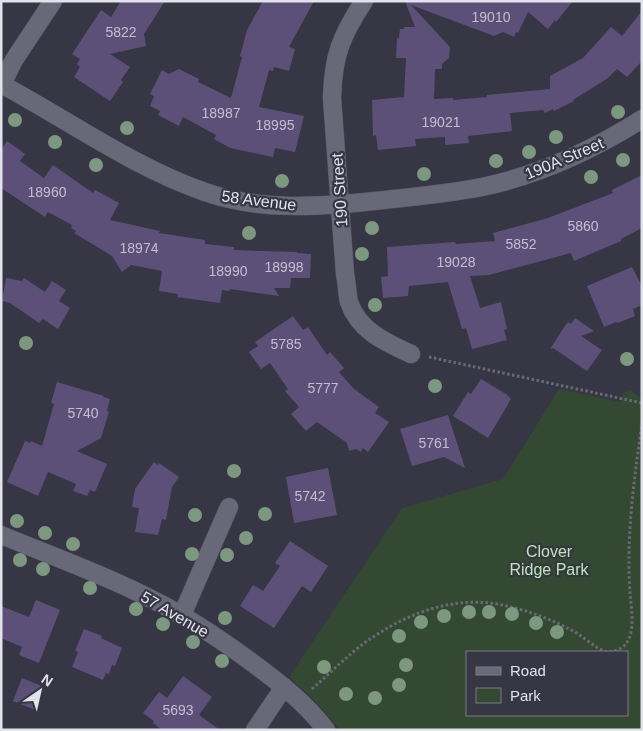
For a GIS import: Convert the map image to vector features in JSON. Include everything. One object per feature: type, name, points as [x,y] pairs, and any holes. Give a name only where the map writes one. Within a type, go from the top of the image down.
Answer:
[{"type":"street","points":[[2,84],[14,60],[53,1]]},
{"type":"street","name":"190 Street","points":[[364,1],[344,35],[337,53],[333,73],[332,98],[349,302],[359,321],[377,338],[411,354]]},
{"type":"street","name":"58 Avenue","points":[[2,84],[144,164],[205,192],[235,200],[307,206],[446,193],[483,187]]},
{"type":"street","name":"190A Street","points":[[483,187],[518,178],[578,155],[642,119]]},
{"type":"street","points":[[182,615],[229,507]]},
{"type":"street","name":"57 Avenue","points":[[1,535],[118,583],[182,615],[221,640],[284,687],[326,730]]},
{"type":"street","points":[[256,730],[284,687]]},
{"type":"path","points":[[411,354],[444,359],[642,403]]},
{"type":"path","points":[[309,691],[352,654],[382,632],[418,613],[457,602],[496,604],[537,614],[574,632],[605,651],[617,651],[626,644],[632,624],[628,560],[632,495],[642,423]]},
{"type":"green space","name":"Clover Ridge Park","points":[[559,389],[621,402],[623,393],[631,390],[642,399],[642,730],[341,730],[310,696],[289,677],[402,508],[503,479]]},
{"type":"building","points":[[121,1],[165,1],[144,34],[146,46],[110,54],[130,67],[121,80],[123,82],[110,101],[74,77],[80,67],[77,64],[80,59],[72,54],[101,10],[111,17]]},
{"type":"building","points":[[263,1],[314,1],[289,47],[295,49],[289,71],[274,67],[273,71],[269,70],[259,107],[304,116],[295,152],[275,148],[273,157],[230,148],[214,139],[216,135],[183,117],[179,126],[158,115],[160,111],[150,106],[154,96],[150,94],[162,70],[169,74],[179,69],[199,79],[198,82],[231,98],[247,30]]},
{"type":"building","points":[[405,1],[573,1],[548,29],[528,12],[518,33],[516,32],[514,37],[503,32],[494,36],[411,5],[450,47],[449,58],[442,64],[442,69],[435,69],[434,99],[453,98],[453,100],[550,89],[550,76],[583,58],[611,27],[622,36],[642,11],[642,61],[627,77],[617,69],[608,78],[574,101],[554,111],[553,109],[545,113],[543,110],[510,113],[512,131],[468,136],[469,143],[445,145],[445,137],[415,139],[416,146],[378,150],[376,135],[373,136],[372,100],[404,97],[406,58],[396,58],[397,38],[399,38],[400,29],[415,27]]},
{"type":"building","points":[[7,141],[25,154],[20,161],[44,178],[53,165],[93,193],[95,190],[119,203],[110,220],[160,231],[159,233],[205,240],[205,244],[234,247],[234,250],[311,254],[310,278],[291,278],[290,288],[274,288],[279,296],[230,289],[229,291],[222,290],[220,303],[177,297],[178,294],[159,291],[162,271],[131,265],[122,272],[112,256],[74,233],[76,231],[71,228],[72,225],[48,212],[45,217],[1,188],[1,150]]},
{"type":"building","points":[[642,175],[642,228],[621,239],[621,241],[574,261],[571,253],[489,275],[470,276],[480,308],[501,302],[507,329],[504,330],[507,340],[472,349],[466,328],[462,329],[448,282],[409,286],[408,296],[383,298],[381,277],[388,276],[387,247],[495,241],[493,233],[548,218],[613,193],[612,190]]},
{"type":"building","points":[[632,267],[642,286],[642,305],[633,309],[635,316],[604,327],[587,286]]},
{"type":"building","points":[[6,278],[22,281],[24,278],[45,292],[52,281],[66,290],[59,301],[70,308],[58,329],[43,319],[39,323],[10,303],[2,301]]},
{"type":"building","points":[[293,316],[303,330],[308,327],[327,355],[330,352],[344,368],[339,372],[354,389],[379,407],[375,413],[389,422],[368,452],[363,448],[361,452],[356,449],[349,451],[347,443],[317,422],[306,431],[291,414],[299,407],[285,391],[288,389],[270,363],[261,369],[249,352],[258,346],[255,342]]},
{"type":"building","points":[[575,318],[594,331],[581,336],[602,350],[587,371],[553,348],[550,349],[568,322],[571,324]]},
{"type":"building","points":[[481,379],[511,399],[488,438],[453,416],[468,392],[471,394]]},
{"type":"building","points":[[57,382],[110,399],[107,411],[109,412],[101,438],[77,451],[107,464],[95,492],[90,490],[87,496],[73,491],[76,484],[48,472],[38,496],[7,482],[25,441],[30,443],[31,441],[42,446],[54,404],[51,403]]},
{"type":"building","points":[[448,415],[465,468],[444,457],[412,466],[400,429]]},
{"type":"building","points":[[154,462],[158,465],[159,463],[179,477],[172,487],[166,520],[162,519],[158,535],[135,532],[139,508],[132,507],[135,489]]},
{"type":"building","points":[[328,468],[337,515],[294,523],[286,477]]},
{"type":"building","points":[[290,541],[328,566],[311,592],[302,586],[274,628],[240,606],[253,585],[263,591],[280,566],[275,563]]},
{"type":"building","points":[[36,600],[60,610],[39,663],[19,655],[22,647],[1,638],[1,606],[29,617]]},
{"type":"building","points":[[84,629],[102,636],[101,638],[122,648],[115,666],[112,665],[109,674],[106,673],[103,680],[72,667],[78,652],[75,651]]},
{"type":"building","points":[[183,676],[212,697],[199,715],[220,730],[162,730],[143,713],[159,692],[167,698]]},
{"type":"building","points":[[22,678],[44,687],[35,710],[13,701]]}]
